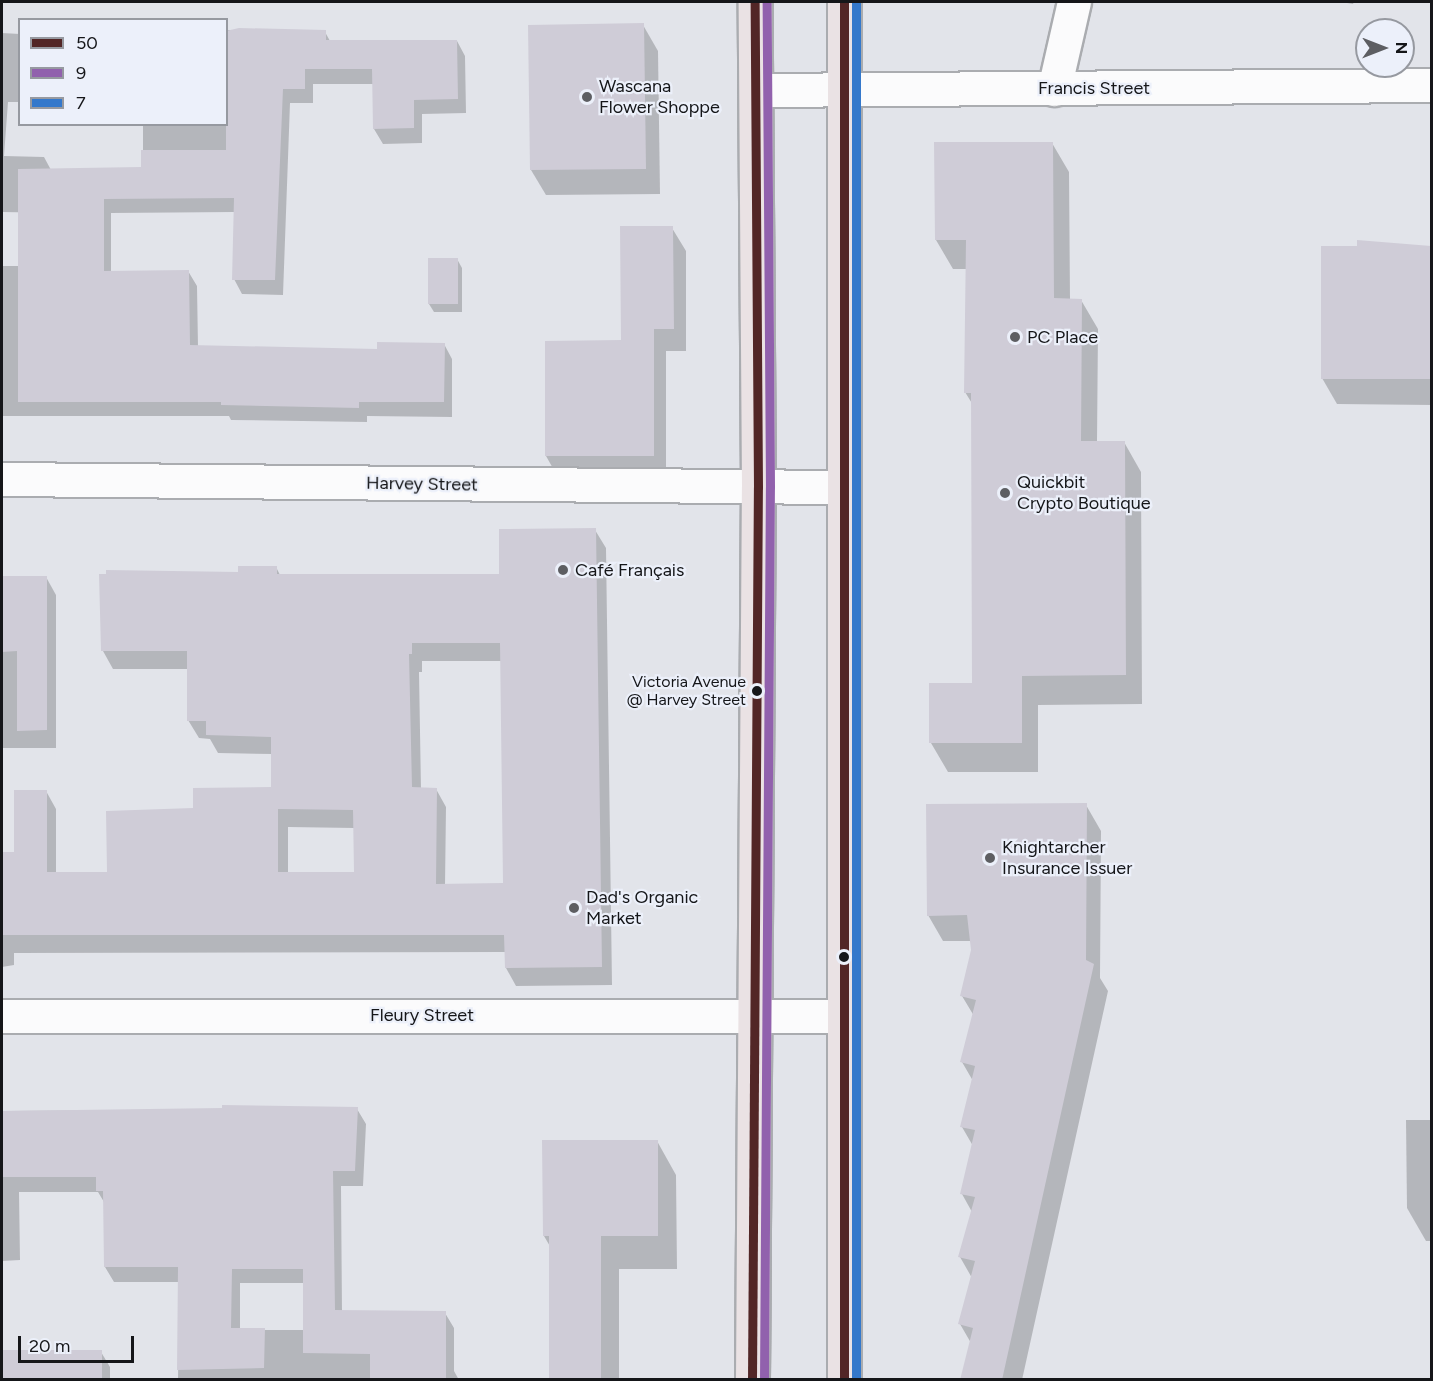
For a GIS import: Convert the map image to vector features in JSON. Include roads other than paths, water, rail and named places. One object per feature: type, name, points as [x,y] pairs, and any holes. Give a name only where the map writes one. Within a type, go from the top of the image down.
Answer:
[{"type":"main road","points":[[752,1380],[758,487],[755,2]]},
{"type":"main road","points":[[844,2],[842,487],[844,1380]]},
{"type":"street","points":[[1054,89],[1074,2]]},
{"type":"street","name":"Francis Street","points":[[756,90],[1431,86]]},
{"type":"street","name":"Harvey Street","points":[[2,479],[842,487]]},
{"type":"street","name":"Fleury Street","points":[[2,1016],[842,1016]]},
{"type":"place","name":"Wascana Flower Shoppe","points":[[587,97]]},
{"type":"place","name":"PC Place","points":[[1015,337]]},
{"type":"place","name":"Quickbit Crypto Boutique","points":[[1005,493]]},
{"type":"place","name":"Café Français","points":[[563,570]]},
{"type":"place","name":"Victoria Avenue @ Harvey Street","points":[[757,691]]},
{"type":"place","name":"Knightarcher Insurance Issuer","points":[[990,858]]},
{"type":"place","name":"Dad's Organic Market","points":[[574,908]]}]
